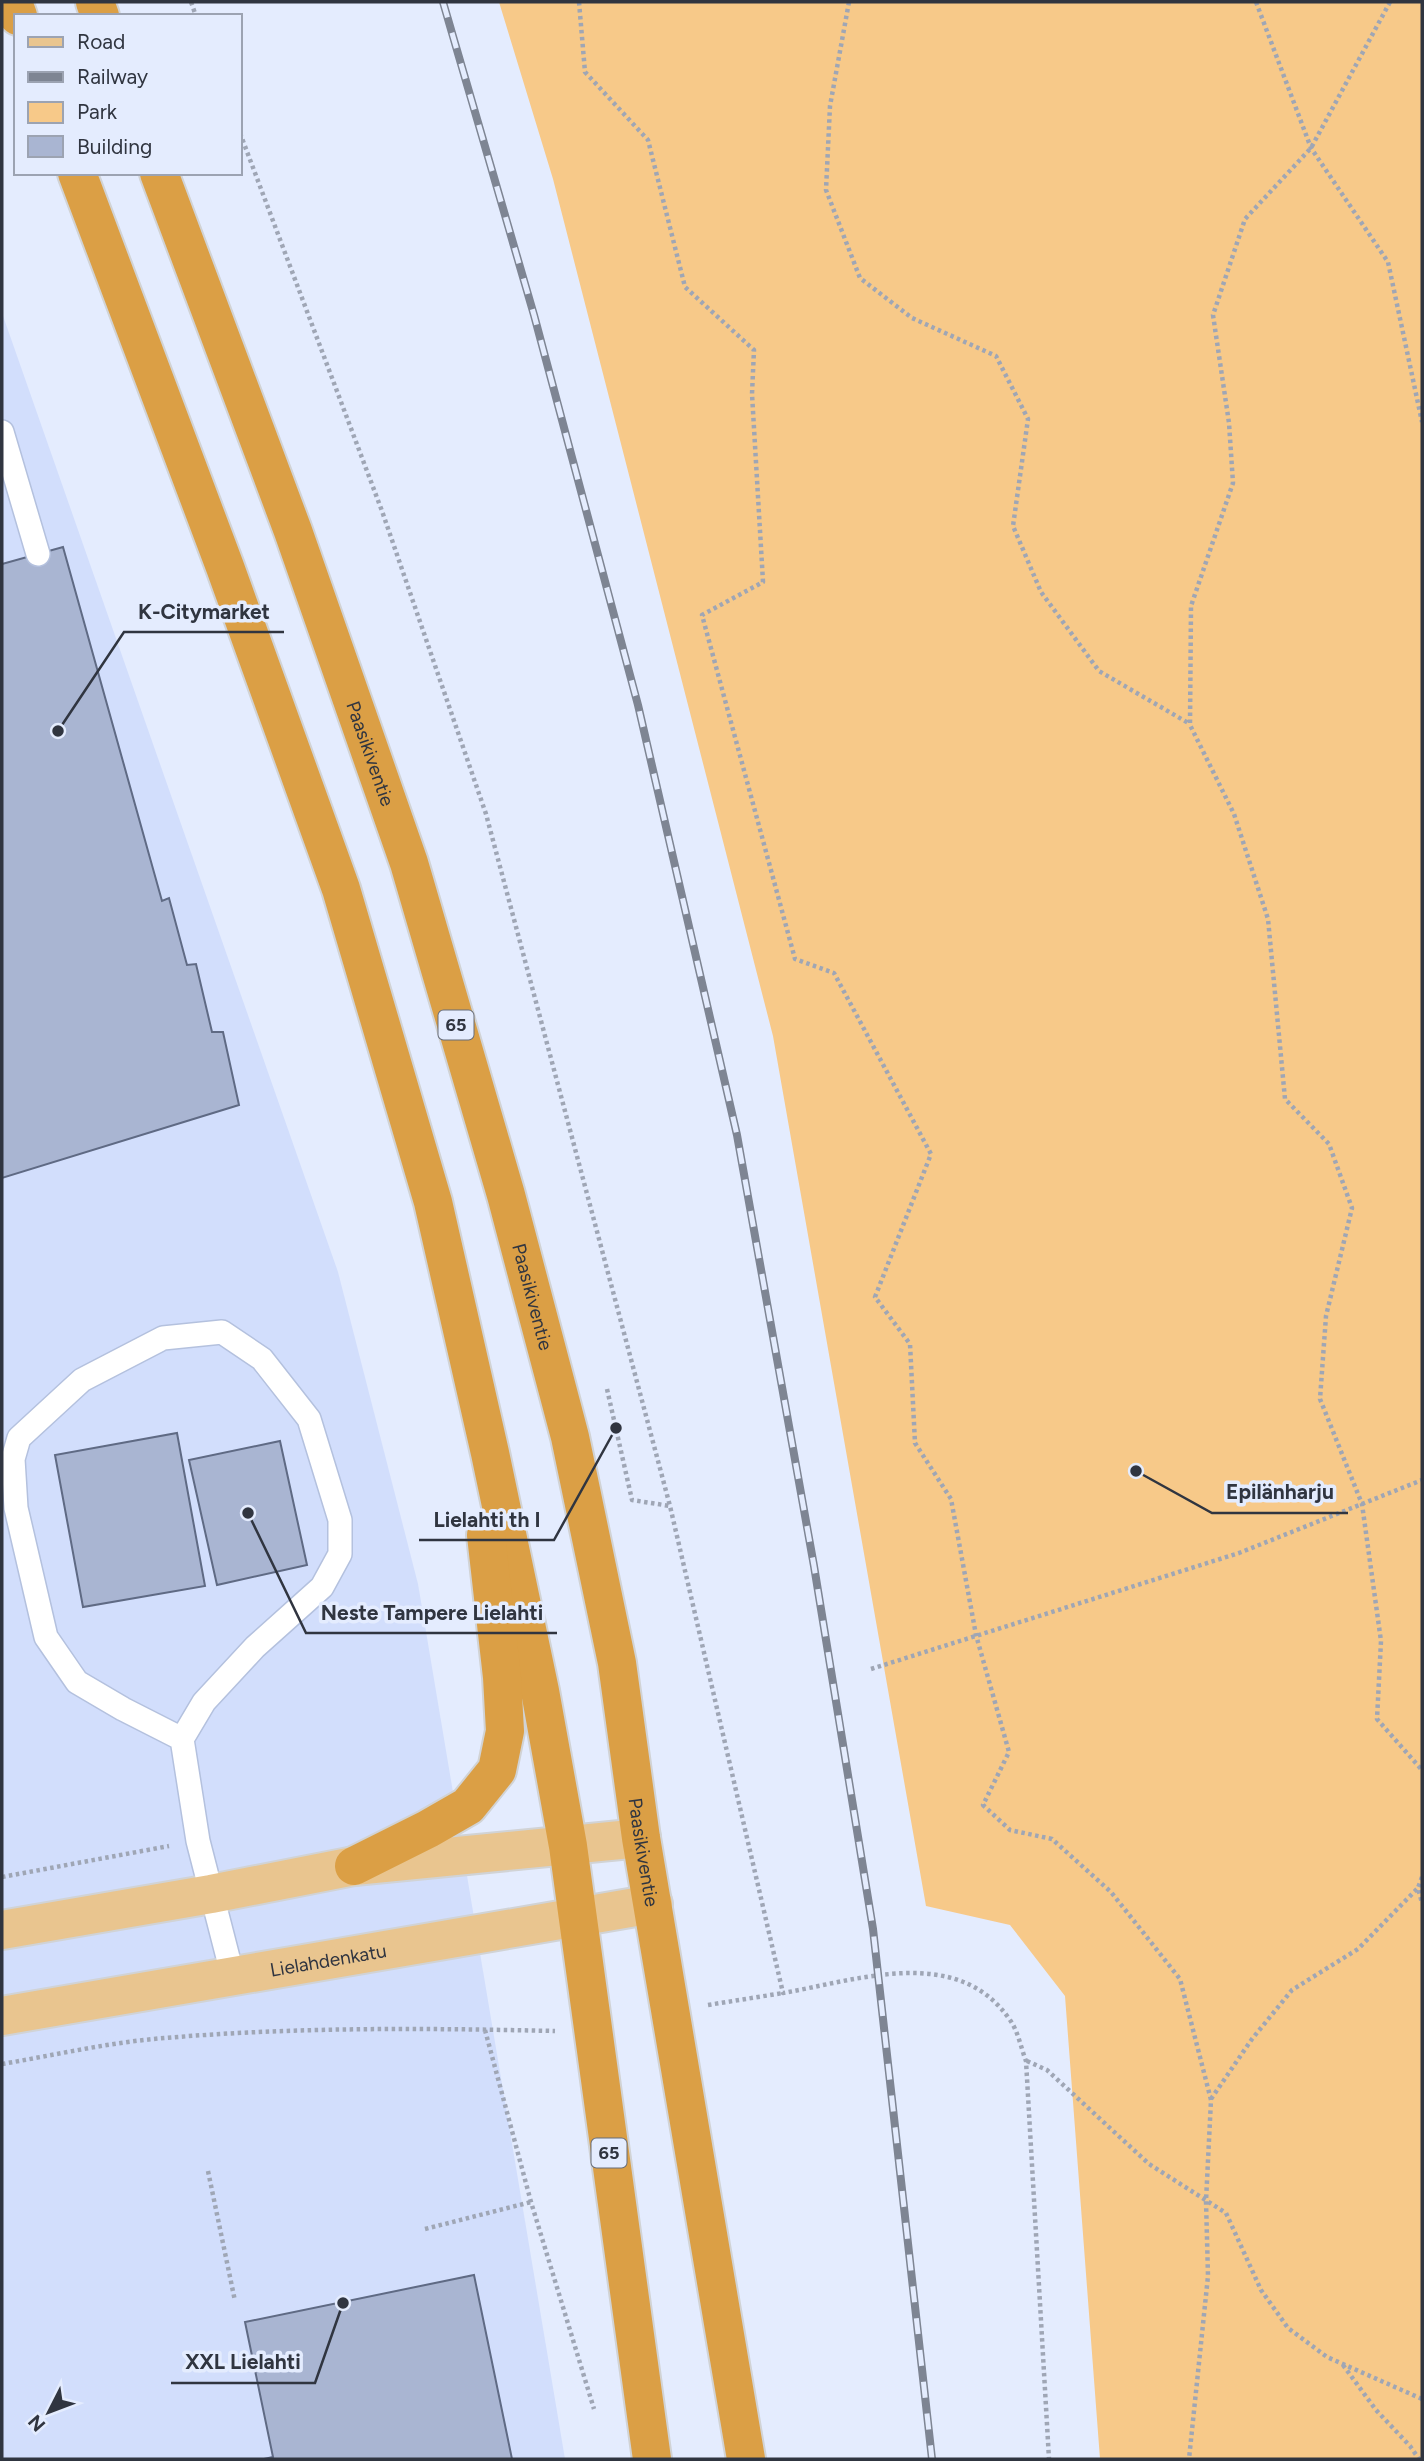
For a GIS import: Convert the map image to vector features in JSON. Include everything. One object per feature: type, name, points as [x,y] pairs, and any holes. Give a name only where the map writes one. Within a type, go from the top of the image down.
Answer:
[{"type":"highway","name":"65","points":[[79,175],[225,567],[341,889],[433,1202],[540,1691],[568,1846],[652,2459]]},
{"type":"highway","name":"Paasikiventie","points":[[160,175],[293,531],[409,863],[503,1182],[570,1437],[617,1663],[641,1838],[746,2459]]},
{"type":"highway","points":[[354,1866],[468,1806],[496,1770],[505,1731],[502,1677],[485,1545],[490,1453]]},
{"type":"main road","points":[[2,1930],[354,1866],[641,1838]]},
{"type":"main road","name":"Lielahdenkatu","points":[[2,2016],[653,1905]]},
{"type":"lane","points":[[2,432],[38,554]]},
{"type":"lane","points":[[182,1739],[77,1682],[46,1637],[16,1508],[13,1460],[19,1438],[82,1380],[163,1338],[222,1332],[262,1359],[310,1419],[340,1520],[340,1554],[322,1587],[255,1647],[204,1702],[182,1739],[198,1840],[233,1977]]},
{"type":"path","points":[[579,2],[585,72],[648,140],[685,287],[754,350],[752,394],[763,582],[702,615],[795,959],[835,973],[931,1154],[875,1297],[910,1344],[915,1443],[951,1499],[976,1635],[1009,1752],[983,1805],[1010,1830],[1052,1839],[1111,1892],[1180,1979],[1211,2100],[1206,2201],[1208,2276],[1189,2459]]},
{"type":"path","points":[[849,2],[830,106],[826,190],[860,278],[912,318],[996,356],[1028,419],[1013,526],[1041,592],[1099,671],[1191,724]]},
{"type":"path","points":[[1256,2],[1311,148],[1388,262],[1422,422]]},
{"type":"path","points":[[1390,2],[1311,148],[1245,219],[1213,315],[1229,423],[1233,483],[1191,606],[1191,724],[1234,814],[1268,919],[1285,1099],[1329,1144],[1352,1208],[1326,1316],[1320,1399],[1363,1504],[1381,1641],[1377,1719],[1422,1770]]},
{"type":"path","points":[[242,137],[382,511],[486,814],[670,1506],[783,1993]]},
{"type":"path","points":[[607,1389],[632,1500],[670,1506]]},
{"type":"path","points":[[871,1669],[1239,1553],[1422,1480]]},
{"type":"path","points":[[2,1877],[198,1840]]},
{"type":"path","points":[[1211,2100],[1252,2039],[1292,1990],[1358,1949],[1418,1888],[1422,1877]]},
{"type":"path","points":[[1418,1888],[1422,1903]]},
{"type":"path","points":[[699,2006],[906,1971],[948,1975],[982,1990],[1011,2021],[1027,2060],[1049,2459]]},
{"type":"path","points":[[485,2030],[531,2202],[594,2409]]},
{"type":"path","points":[[2,2064],[163,2038],[275,2031],[561,2032]]},
{"type":"path","points":[[1027,2060],[1046,2070],[1149,2164],[1226,2213],[1261,2290],[1288,2328],[1327,2357],[1422,2399]]},
{"type":"path","points":[[208,2171],[235,2301]]},
{"type":"path","points":[[425,2229],[531,2202]]},
{"type":"path","points":[[1341,2363],[1376,2410],[1419,2459]]},
{"type":"shaded area","points":[[2,313],[338,1272],[418,1584],[565,2459],[2,2459]]},
{"type":"green space","points":[[499,2],[1422,2],[1422,2459],[1100,2459],[1065,1996],[1010,1925],[926,1906],[773,1036],[553,179]]},
{"type":"building","points":[[63,547],[162,901],[169,898],[187,965],[196,964],[212,1032],[223,1032],[239,1105],[2,1178],[2,564]]},
{"type":"building","points":[[177,1433],[205,1586],[83,1607],[55,1455]]},
{"type":"building","points":[[280,1441],[307,1565],[217,1585],[189,1460]]},
{"type":"building","points":[[474,2275],[512,2459],[264,2459],[273,2457],[245,2322]]},
{"type":"railway","points":[[443,2],[534,315],[638,705],[737,1135],[814,1566],[873,1929],[932,2459]]},
{"type":"place","name":"K-Citymarket","points":[[58,731]]},
{"type":"place","name":"Lielahti th I","points":[[616,1428]]},
{"type":"place","name":"Epilänharju","points":[[1136,1471]]},
{"type":"place","name":"Neste Tampere Lielahti","points":[[248,1513]]},
{"type":"place","name":"XXL Lielahti","points":[[343,2303]]}]
